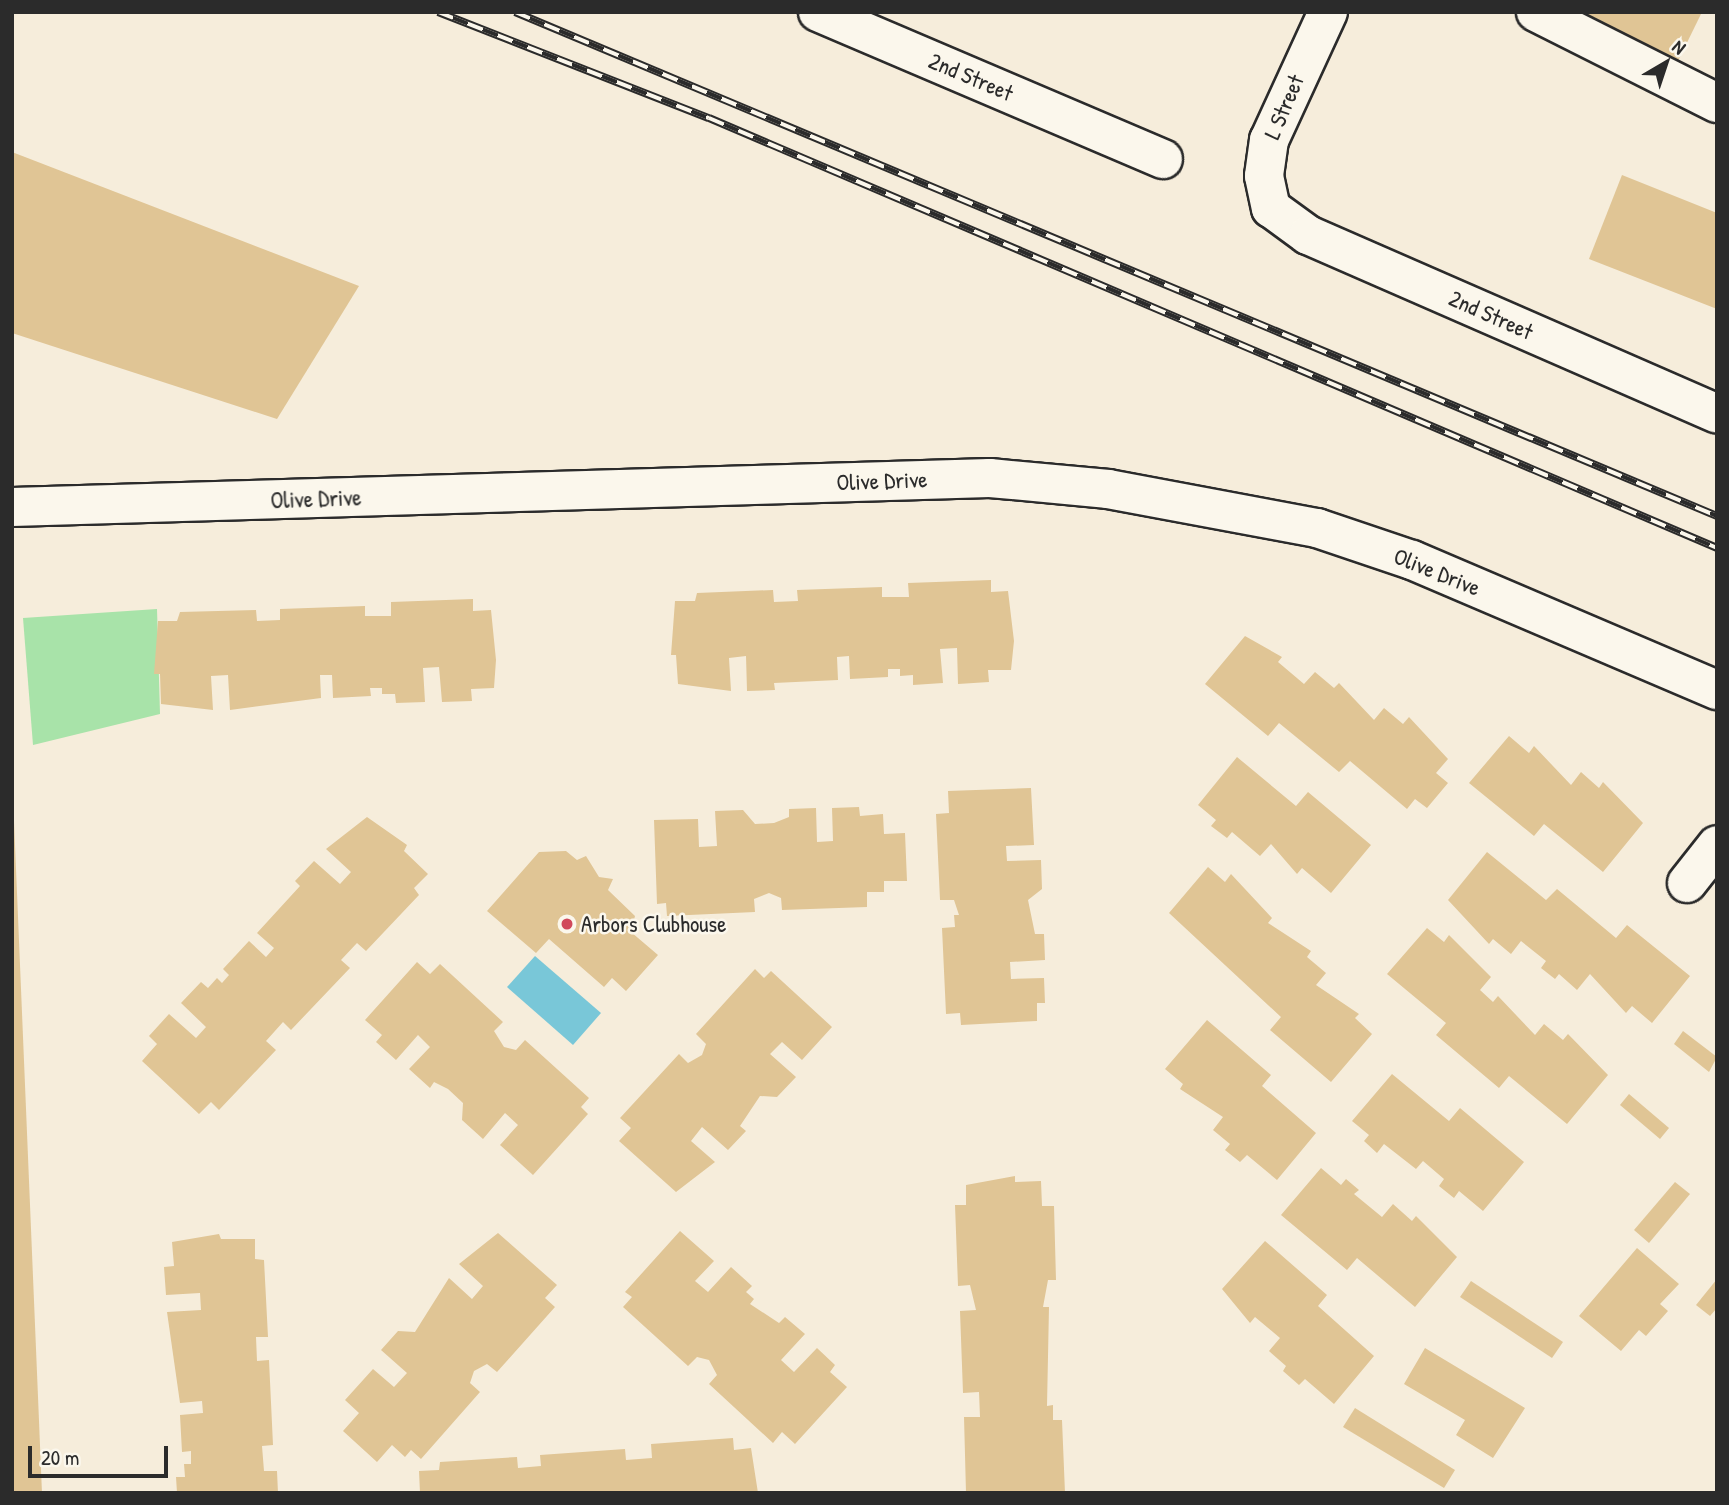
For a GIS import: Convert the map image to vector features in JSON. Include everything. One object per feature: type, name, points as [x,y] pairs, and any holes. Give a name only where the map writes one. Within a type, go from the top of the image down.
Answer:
[{"type":"street","name":"2nd Street","points":[[818,12],[1163,159]]},
{"type":"street","name":"L Street","points":[[1271,208],[1264,176],[1269,140],[1328,12]]},
{"type":"street","points":[[1535,12],[1717,103]]},
{"type":"street","name":"2nd Street","points":[[1271,208],[1308,235],[1717,414]]},
{"type":"street","name":"Olive Drive","points":[[12,507],[990,478],[1108,489],[1317,528],[1412,560],[1717,690]]},
{"type":"street","points":[[1687,883],[1717,845]]},
{"type":"green space","points":[[157,609],[160,714],[33,745],[23,618]]},
{"type":"water","points":[[535,956],[601,1013],[573,1045],[507,987]]},
{"type":"building","points":[[1582,12],[1702,12],[1678,61]]},
{"type":"building","points":[[12,152],[359,286],[277,419],[12,333]]},
{"type":"building","points":[[1622,175],[1717,213],[1717,309],[1589,259]]},
{"type":"building","points":[[991,580],[991,592],[1008,591],[1014,641],[1011,670],[988,670],[989,682],[958,684],[957,648],[940,649],[943,683],[913,685],[913,675],[900,676],[900,669],[888,669],[888,677],[850,679],[849,656],[837,657],[838,680],[774,683],[775,690],[747,691],[746,656],[729,658],[731,691],[678,684],[676,655],[671,655],[675,601],[695,601],[697,593],[773,590],[774,602],[798,601],[797,590],[882,587],[882,597],[909,597],[908,583]]},
{"type":"building","points":[[473,599],[473,611],[491,610],[496,660],[494,688],[471,689],[472,701],[442,702],[439,667],[423,668],[425,702],[396,703],[395,694],[382,694],[382,688],[370,688],[371,696],[333,698],[332,675],[320,675],[321,698],[230,710],[228,675],[211,676],[213,710],[161,704],[160,674],[154,674],[158,621],[177,621],[180,612],[256,610],[257,621],[280,620],[280,609],[365,606],[365,616],[391,616],[391,602]]},
{"type":"building","points":[[1245,636],[1282,657],[1278,662],[1304,684],[1315,672],[1334,688],[1339,683],[1374,720],[1384,708],[1403,724],[1409,717],[1448,759],[1436,773],[1448,783],[1427,808],[1415,799],[1407,809],[1350,761],[1339,772],[1279,723],[1268,736],[1205,684]]},
{"type":"building","points":[[1509,736],[1529,753],[1534,746],[1571,785],[1581,772],[1599,788],[1603,782],[1643,823],[1603,872],[1544,824],[1534,836],[1469,783]]},
{"type":"building","points":[[1237,757],[1296,806],[1308,792],[1371,845],[1331,893],[1302,868],[1297,874],[1271,844],[1260,856],[1232,832],[1227,838],[1211,826],[1216,820],[1198,805]]},
{"type":"building","points":[[1031,788],[1034,845],[1006,846],[1007,861],[1041,860],[1042,889],[1028,900],[1035,934],[1044,934],[1045,960],[1010,962],[1011,979],[1044,978],[1045,1003],[1037,1003],[1037,1021],[961,1025],[960,1013],[946,1014],[942,928],[955,927],[954,915],[959,915],[954,900],[940,900],[936,814],[949,813],[948,791]]},
{"type":"building","points":[[859,807],[860,816],[883,814],[884,834],[905,833],[907,881],[884,881],[884,892],[867,892],[867,907],[782,910],[781,898],[769,893],[754,899],[755,912],[667,916],[666,903],[657,904],[654,820],[698,819],[699,847],[717,846],[715,811],[743,810],[755,824],[774,823],[789,817],[789,809],[816,808],[817,842],[833,841],[832,808]]},
{"type":"building","points":[[367,817],[407,845],[404,851],[428,874],[414,888],[419,895],[366,951],[357,943],[341,960],[350,968],[291,1030],[283,1022],[266,1041],[276,1050],[219,1110],[211,1102],[199,1114],[142,1061],[157,1044],[149,1036],[169,1014],[196,1038],[206,1027],[181,1003],[201,982],[208,988],[217,978],[222,983],[229,975],[223,969],[249,941],[266,957],[274,948],[257,933],[300,886],[295,881],[314,861],[340,884],[351,872],[326,849]]},
{"type":"building","points":[[14,821],[42,1493],[12,1493]]},
{"type":"building","name":"Arbors Clubhouse","points":[[566,851],[577,860],[586,856],[599,877],[613,879],[608,890],[635,916],[631,932],[658,955],[626,991],[612,978],[604,987],[549,939],[536,953],[487,911],[539,852]]},
{"type":"building","points":[[1487,852],[1546,900],[1557,889],[1616,938],[1627,925],[1690,976],[1652,1023],[1632,1006],[1626,1013],[1590,974],[1577,990],[1559,974],[1555,979],[1541,968],[1546,961],[1521,941],[1511,954],[1493,939],[1489,944],[1448,900]]},
{"type":"building","points":[[1208,867],[1225,882],[1231,874],[1272,918],[1268,923],[1311,951],[1307,957],[1326,973],[1316,985],[1359,1014],[1355,1018],[1372,1034],[1331,1082],[1270,1030],[1281,1017],[1169,913]]},
{"type":"building","points":[[1427,928],[1444,942],[1449,935],[1491,977],[1480,990],[1493,1002],[1498,996],[1535,1035],[1544,1024],[1563,1040],[1568,1034],[1608,1075],[1567,1124],[1509,1076],[1499,1088],[1436,1035],[1446,1023],[1387,974]]},
{"type":"building","points":[[417,962],[430,974],[440,964],[503,1022],[494,1031],[504,1047],[516,1050],[525,1040],[589,1098],[581,1107],[588,1114],[533,1175],[500,1145],[518,1125],[505,1113],[483,1139],[462,1120],[463,1103],[448,1089],[434,1082],[430,1088],[409,1069],[430,1047],[418,1035],[396,1060],[376,1042],[382,1035],[365,1020]]},
{"type":"building","points":[[755,969],[764,978],[771,971],[832,1027],[802,1060],[782,1042],[770,1054],[796,1077],[777,1097],[760,1096],[740,1126],[746,1131],[728,1150],[702,1127],[691,1141],[715,1162],[676,1192],[619,1141],[631,1128],[620,1118],[679,1054],[688,1063],[702,1055],[706,1044],[696,1034]]},
{"type":"building","points":[[1207,1020],[1271,1075],[1262,1086],[1316,1133],[1277,1180],[1247,1155],[1240,1162],[1225,1150],[1230,1144],[1213,1130],[1223,1117],[1180,1089],[1183,1084],[1165,1069]]},
{"type":"building","points":[[1683,1031],[1717,1057],[1709,1072],[1674,1044]]},
{"type":"building","points":[[1392,1074],[1449,1121],[1460,1108],[1524,1162],[1483,1211],[1459,1191],[1454,1198],[1439,1186],[1444,1179],[1423,1161],[1416,1169],[1384,1144],[1377,1153],[1364,1141],[1369,1135],[1352,1121]]},
{"type":"building","points":[[1629,1094],[1669,1128],[1660,1139],[1620,1105]]},
{"type":"building","points":[[1321,1168],[1341,1185],[1346,1179],[1359,1190],[1354,1194],[1382,1217],[1393,1204],[1412,1221],[1416,1216],[1457,1257],[1415,1307],[1357,1258],[1347,1270],[1281,1215]]},
{"type":"building","points":[[1015,1176],[1015,1182],[1041,1181],[1042,1206],[1054,1206],[1056,1280],[1048,1280],[1043,1307],[1049,1307],[1047,1406],[1053,1405],[1053,1420],[1062,1420],[1065,1493],[966,1493],[964,1417],[980,1417],[979,1392],[963,1393],[960,1311],[976,1310],[970,1285],[958,1286],[955,1205],[966,1205],[966,1185]]},
{"type":"building","points":[[1675,1182],[1690,1194],[1649,1243],[1634,1230]]},
{"type":"building","points":[[680,1231],[714,1261],[695,1281],[708,1292],[731,1267],[752,1286],[746,1292],[754,1299],[750,1304],[779,1323],[785,1317],[805,1334],[781,1360],[794,1372],[817,1348],[835,1365],[830,1372],[847,1387],[795,1444],[782,1432],[773,1443],[709,1384],[717,1375],[709,1360],[697,1357],[688,1366],[623,1307],[632,1297],[625,1292]]},
{"type":"building","points":[[498,1233],[557,1285],[545,1298],[555,1307],[497,1372],[487,1364],[474,1371],[470,1383],[480,1392],[421,1459],[411,1450],[405,1457],[392,1445],[377,1462],[343,1431],[359,1413],[345,1400],[373,1369],[394,1387],[407,1373],[381,1350],[398,1331],[415,1332],[449,1278],[472,1299],[483,1286],[459,1264]]},
{"type":"building","points":[[219,1234],[221,1239],[255,1239],[255,1259],[264,1260],[268,1337],[256,1337],[257,1361],[269,1360],[273,1445],[262,1446],[264,1471],[277,1471],[278,1493],[177,1493],[176,1477],[185,1477],[184,1464],[191,1464],[191,1451],[182,1452],[180,1415],[203,1413],[202,1401],[180,1403],[167,1312],[201,1310],[200,1293],[166,1295],[164,1267],[174,1266],[172,1242]]},
{"type":"building","points":[[1265,1241],[1327,1295],[1318,1306],[1374,1356],[1334,1404],[1305,1379],[1299,1385],[1283,1371],[1286,1366],[1269,1351],[1280,1338],[1255,1317],[1250,1323],[1222,1289]]},
{"type":"building","points":[[1637,1248],[1679,1284],[1660,1304],[1668,1311],[1646,1336],[1639,1330],[1621,1351],[1579,1316]]},
{"type":"building","points":[[1717,1279],[1717,1308],[1710,1316],[1696,1305]]},
{"type":"building","points":[[1471,1281],[1563,1342],[1552,1358],[1460,1297]]},
{"type":"building","points":[[1425,1348],[1525,1408],[1493,1458],[1456,1435],[1465,1420],[1404,1384]]},
{"type":"building","points":[[1355,1408],[1455,1470],[1444,1488],[1343,1427]]},
{"type":"building","points":[[733,1438],[734,1450],[751,1448],[758,1493],[420,1493],[419,1471],[439,1470],[440,1462],[517,1457],[518,1468],[541,1466],[540,1455],[625,1449],[626,1460],[652,1458],[651,1444]]},
{"type":"railway","points":[[438,12],[709,118],[1717,548]]},
{"type":"railway","points":[[515,12],[1717,516]]},
{"type":"place","name":"Arbors Clubhouse","points":[[567,924]]}]
